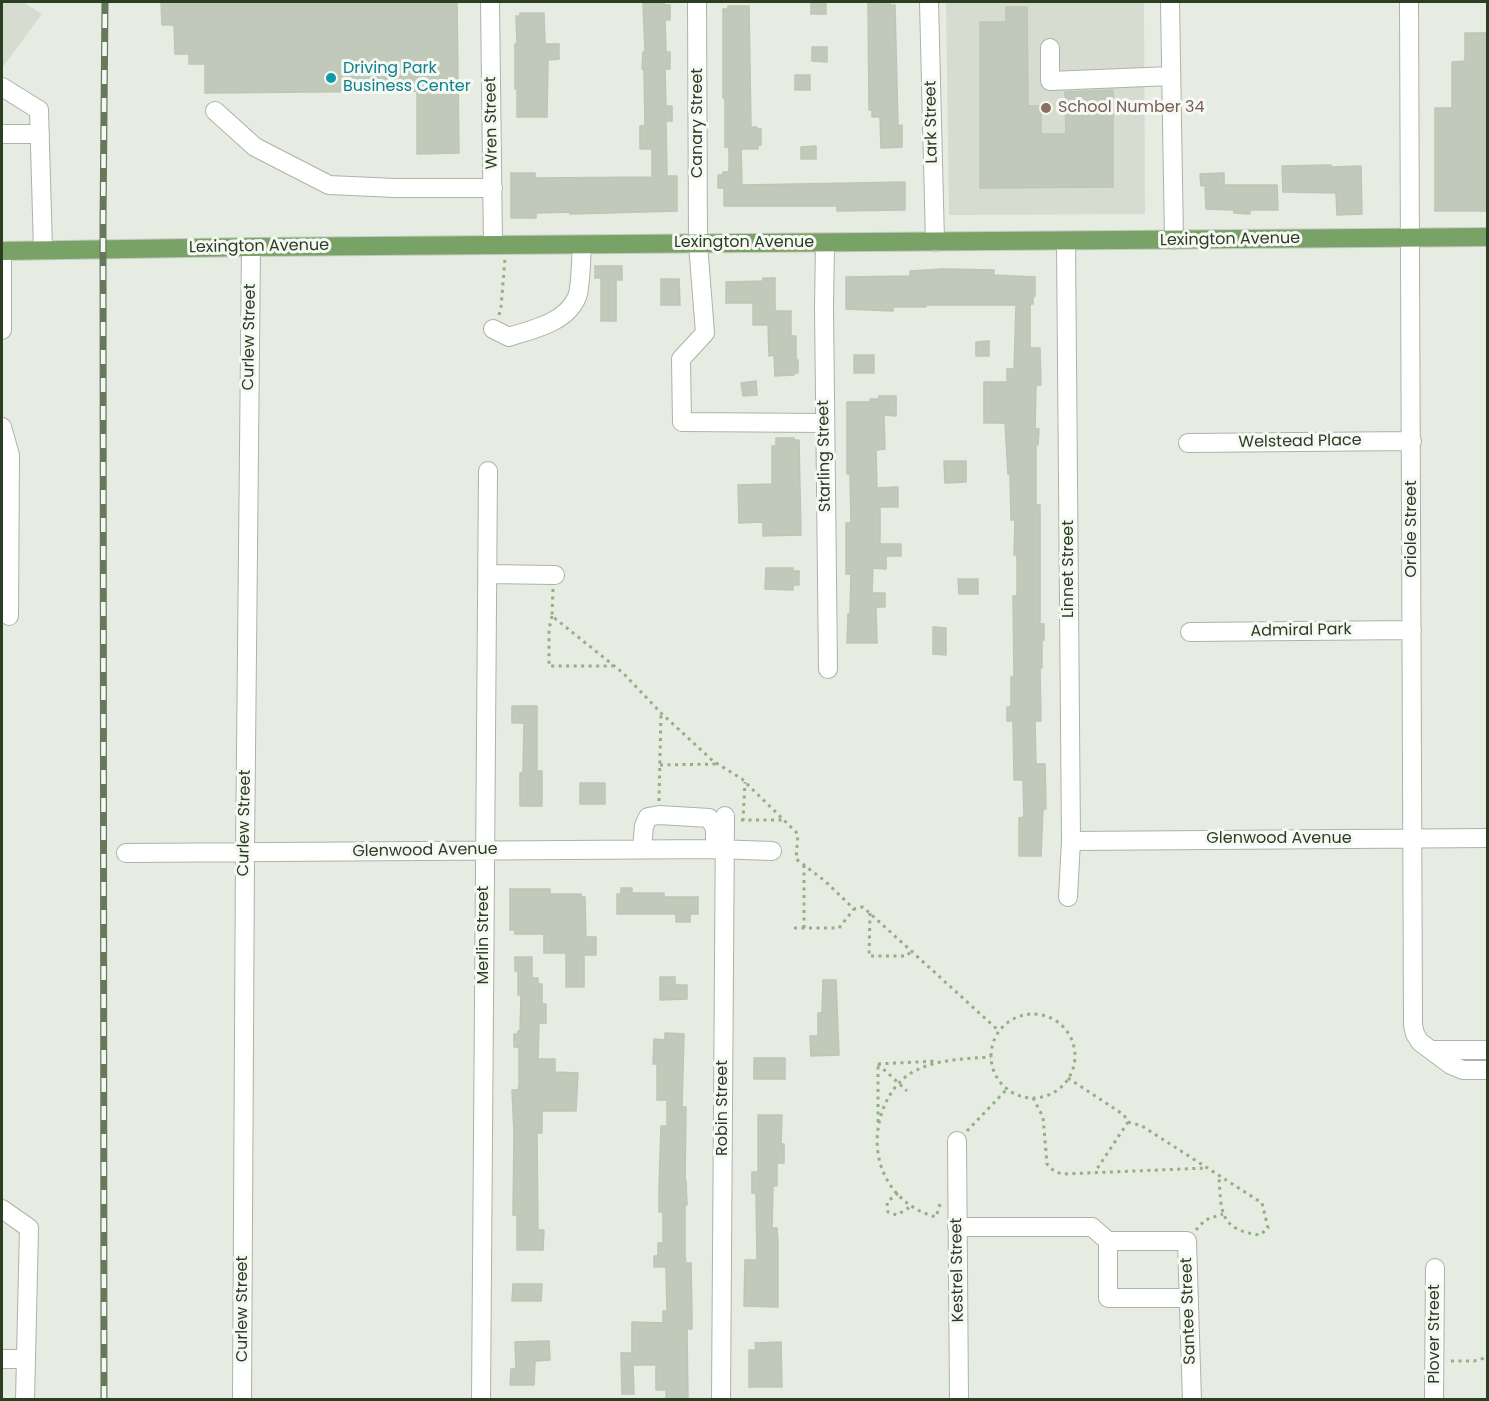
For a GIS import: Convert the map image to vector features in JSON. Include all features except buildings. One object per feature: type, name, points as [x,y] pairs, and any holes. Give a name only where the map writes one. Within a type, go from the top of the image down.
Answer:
[{"type":"main road","name":"Lexington Avenue","points":[[2,251],[1488,237]]},
{"type":"street","name":"Wren Street","points":[[490,2],[493,188],[500,245]]},
{"type":"street","name":"Canary Street","points":[[697,2],[698,244],[705,333],[681,359],[681,422],[825,423]]},
{"type":"street","name":"Lark Street","points":[[929,2],[934,242]]},
{"type":"street","points":[[1170,2],[1174,240]]},
{"type":"street","name":"Oriole Street","points":[[1409,2],[1413,1025],[1417,1038],[1459,1070],[1488,1070]]},
{"type":"street","points":[[1050,48],[1050,81],[1171,76]]},
{"type":"street","points":[[2,87],[39,110],[43,250]]},
{"type":"street","points":[[215,111],[255,147],[329,185],[493,188]]},
{"type":"street","points":[[2,134],[40,134]]},
{"type":"street","name":"Linnet Street","points":[[1066,241],[1071,841],[1068,897]]},
{"type":"street","name":"Starling Street","points":[[825,243],[828,669]]},
{"type":"street","points":[[494,330],[509,337],[543,326],[566,313],[578,296],[582,245]]},
{"type":"street","name":"Curlew Street","points":[[242,1400],[251,247]]},
{"type":"street","points":[[2,251],[2,330]]},
{"type":"street","points":[[2,427],[10,455],[9,616]]},
{"type":"street","name":"Welstead Place","points":[[1188,443],[1412,441]]},
{"type":"street","name":"Merlin Street","points":[[481,1400],[488,471]]},
{"type":"street","points":[[487,574],[554,575]]},
{"type":"street","name":"Admiral Park","points":[[1190,632],[1412,630]]},
{"type":"street","points":[[642,849],[644,826],[648,817],[659,815],[709,818],[715,828],[720,849]]},
{"type":"street","name":"Robin Street","points":[[721,1400],[720,849],[725,816]]},
{"type":"street","name":"Glenwood Avenue","points":[[1071,841],[1488,838]]},
{"type":"street","name":"Glenwood Avenue","points":[[126,853],[642,849],[772,851]]},
{"type":"street","points":[[1431,1050],[1488,1050]]},
{"type":"street","name":"Kestrel Street","points":[[957,1141],[959,1400]]},
{"type":"street","points":[[2,1209],[29,1228],[25,1400]]},
{"type":"street","name":"Santee Street","points":[[957,1227],[1092,1227],[1108,1241],[1187,1241],[1192,1400]]},
{"type":"street","points":[[1108,1241],[1108,1298],[1189,1298]]},
{"type":"street","name":"Plover Street","points":[[1434,1400],[1435,1269]]},
{"type":"street","points":[[2,1359],[26,1359]]},
{"type":"path","points":[[494,330],[501,307],[500,245]]},
{"type":"path","points":[[554,575],[549,629],[549,666],[615,666]]},
{"type":"path","points":[[552,616],[615,666],[661,713],[719,764],[745,782],[798,834],[796,859],[825,881],[854,909]]},
{"type":"path","points":[[659,815],[661,713]]},
{"type":"path","points":[[660,765],[719,764]]},
{"type":"path","points":[[743,820],[745,782]]},
{"type":"path","points":[[725,816],[743,820],[784,820]]},
{"type":"path","points":[[804,865],[804,928]]},
{"type":"path","points":[[794,928],[839,928],[854,909],[863,907],[999,1031]]},
{"type":"path","points":[[870,913],[869,956],[907,956],[912,950]]},
{"type":"path","points":[[1036,1014],[1050,1017],[1071,1037],[1075,1051],[1074,1065],[1068,1078],[1053,1092],[1033,1098],[1024,1097],[1007,1089],[993,1069],[991,1057],[993,1043],[999,1031],[1009,1021],[1022,1015],[1036,1014]]},
{"type":"path","points":[[878,1064],[991,1057]]},
{"type":"path","points":[[878,1128],[886,1103],[898,1083],[927,1065],[944,1060]]},
{"type":"path","points":[[878,1064],[907,1091]]},
{"type":"path","points":[[878,1064],[876,1146],[880,1166],[910,1207],[936,1217]]},
{"type":"path","points":[[1068,1078],[1124,1115],[1128,1122],[1142,1126],[1262,1203],[1268,1228],[1260,1235],[1232,1228],[1223,1214],[1219,1176]]},
{"type":"path","points":[[957,1141],[1007,1089]]},
{"type":"path","points":[[1033,1098],[1043,1117],[1047,1164],[1054,1171],[1062,1174],[1208,1168]]},
{"type":"path","points":[[1095,1172],[1128,1122]]},
{"type":"path","points":[[898,1193],[887,1202],[888,1212],[897,1215],[910,1207]]},
{"type":"path","points":[[1187,1241],[1205,1220],[1223,1214]]},
{"type":"path","points":[[1434,1362],[1474,1361],[1488,1358]]},
{"type":"shaded area","points":[[2,2],[23,2],[42,14],[2,68]]},
{"type":"shaded area","name":"School Number 34","points":[[946,2],[1144,2],[1145,214],[949,215]]},
{"type":"railway","points":[[104,1400],[103,224],[105,2]]},
{"type":"place","name":"Driving Park Business Center","points":[[331,78]]},
{"type":"place","name":"School Number 34","points":[[1046,108]]}]
